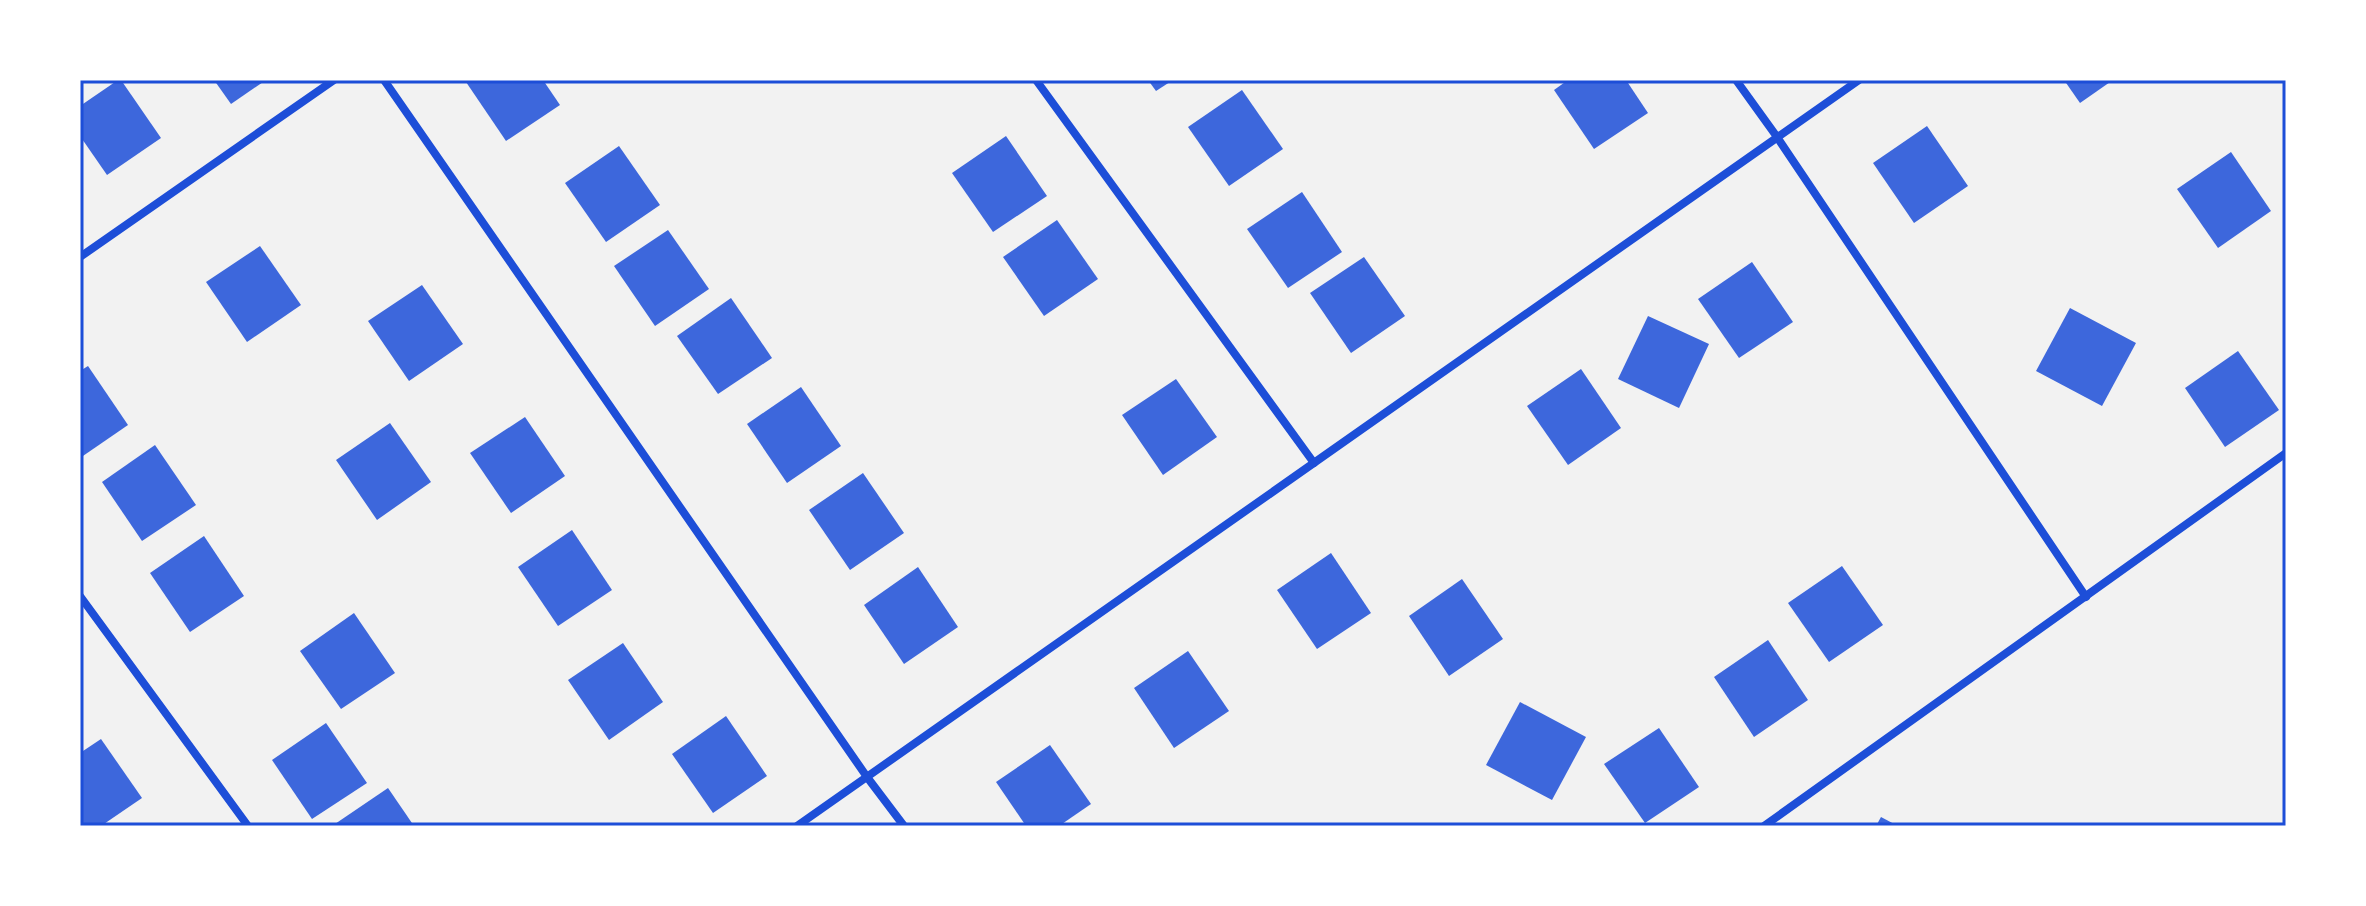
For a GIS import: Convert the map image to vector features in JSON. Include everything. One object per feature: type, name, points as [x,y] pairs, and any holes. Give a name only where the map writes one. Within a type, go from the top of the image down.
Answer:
[{"type":"street","points":[[80,257],[334,80]]},
{"type":"street","points":[[384,80],[904,826]]},
{"type":"street","points":[[1036,80],[1314,463]]},
{"type":"street","points":[[1736,80],[2086,597]]},
{"type":"street","points":[[797,826],[1859,80]]},
{"type":"street","points":[[1764,826],[2286,453]]},
{"type":"street","points":[[80,596],[248,826]]},
{"type":"building","points":[[121,80],[161,138],[107,175],[80,136],[80,106]]},
{"type":"building","points":[[214,80],[266,80],[231,104]]},
{"type":"building","points":[[543,80],[560,105],[506,141],[466,82]]},
{"type":"building","points":[[1148,80],[1173,80],[1156,91]]},
{"type":"building","points":[[1568,80],[1626,80],[1648,113],[1594,149],[1554,90]]},
{"type":"building","points":[[2064,80],[2113,80],[2080,103]]},
{"type":"building","points":[[1242,90],[1283,149],[1229,186],[1188,127]]},
{"type":"building","points":[[1927,126],[1968,186],[1914,223],[1873,163]]},
{"type":"building","points":[[1006,136],[1047,196],[993,232],[952,173]]},
{"type":"building","points":[[619,146],[660,205],[606,242],[565,183]]},
{"type":"building","points":[[2231,152],[2271,211],[2218,248],[2177,189]]},
{"type":"building","points":[[1302,192],[1342,252],[1288,288],[1247,229]]},
{"type":"building","points":[[1057,220],[1098,279],[1044,316],[1003,257]]},
{"type":"building","points":[[668,230],[709,289],[655,326],[614,266]]},
{"type":"building","points":[[260,246],[301,305],[247,342],[206,282]]},
{"type":"building","points":[[1364,257],[1405,316],[1351,353],[1310,293]]},
{"type":"building","points":[[1752,262],[1793,322],[1739,358],[1698,299]]},
{"type":"building","points":[[422,285],[463,344],[409,381],[368,321]]},
{"type":"building","points":[[731,298],[772,358],[718,394],[677,336]]},
{"type":"building","points":[[2070,308],[2136,343],[2102,406],[2036,371]]},
{"type":"building","points":[[1648,316],[1709,344],[1679,408],[1618,379]]},
{"type":"building","points":[[2238,351],[2279,410],[2225,447],[2185,388]]},
{"type":"building","points":[[88,366],[128,425],[80,458],[80,371]]},
{"type":"building","points":[[1581,369],[1621,428],[1568,465],[1527,406]]},
{"type":"building","points":[[1176,379],[1217,437],[1163,475],[1122,415]]},
{"type":"building","points":[[801,387],[841,446],[787,483],[747,424]]},
{"type":"building","points":[[525,417],[565,476],[511,513],[470,453]]},
{"type":"building","points":[[390,423],[431,482],[377,520],[336,460]]},
{"type":"building","points":[[155,445],[196,505],[142,541],[102,482]]},
{"type":"building","points":[[863,473],[904,533],[850,570],[809,510]]},
{"type":"building","points":[[572,530],[612,590],[558,626],[518,567]]},
{"type":"building","points":[[204,536],[244,596],[190,632],[150,573]]},
{"type":"building","points":[[1331,553],[1371,613],[1317,649],[1277,590]]},
{"type":"building","points":[[1842,566],[1883,625],[1829,662],[1788,603]]},
{"type":"building","points":[[918,567],[958,627],[904,664],[864,605]]},
{"type":"building","points":[[1462,579],[1503,639],[1449,676],[1409,616]]},
{"type":"building","points":[[354,613],[395,673],[341,709],[300,651]]},
{"type":"building","points":[[1768,640],[1808,700],[1754,737],[1714,677]]},
{"type":"building","points":[[623,643],[663,702],[609,740],[568,680]]},
{"type":"building","points":[[1188,651],[1229,711],[1174,748],[1134,688]]},
{"type":"building","points":[[1520,702],[1586,737],[1552,800],[1486,765]]},
{"type":"building","points":[[726,716],[767,776],[713,813],[672,754]]},
{"type":"building","points":[[326,723],[367,783],[312,819],[272,760]]},
{"type":"building","points":[[1659,728],[1699,787],[1645,823],[1604,764]]},
{"type":"building","points":[[101,739],[142,798],[101,826],[81,826],[80,753]]},
{"type":"building","points":[[1050,745],[1091,804],[1059,826],[1026,826],[996,782]]},
{"type":"building","points":[[388,788],[414,826],[332,826]]},
{"type":"building","points":[[1881,817],[1898,826],[1876,826]]}]
